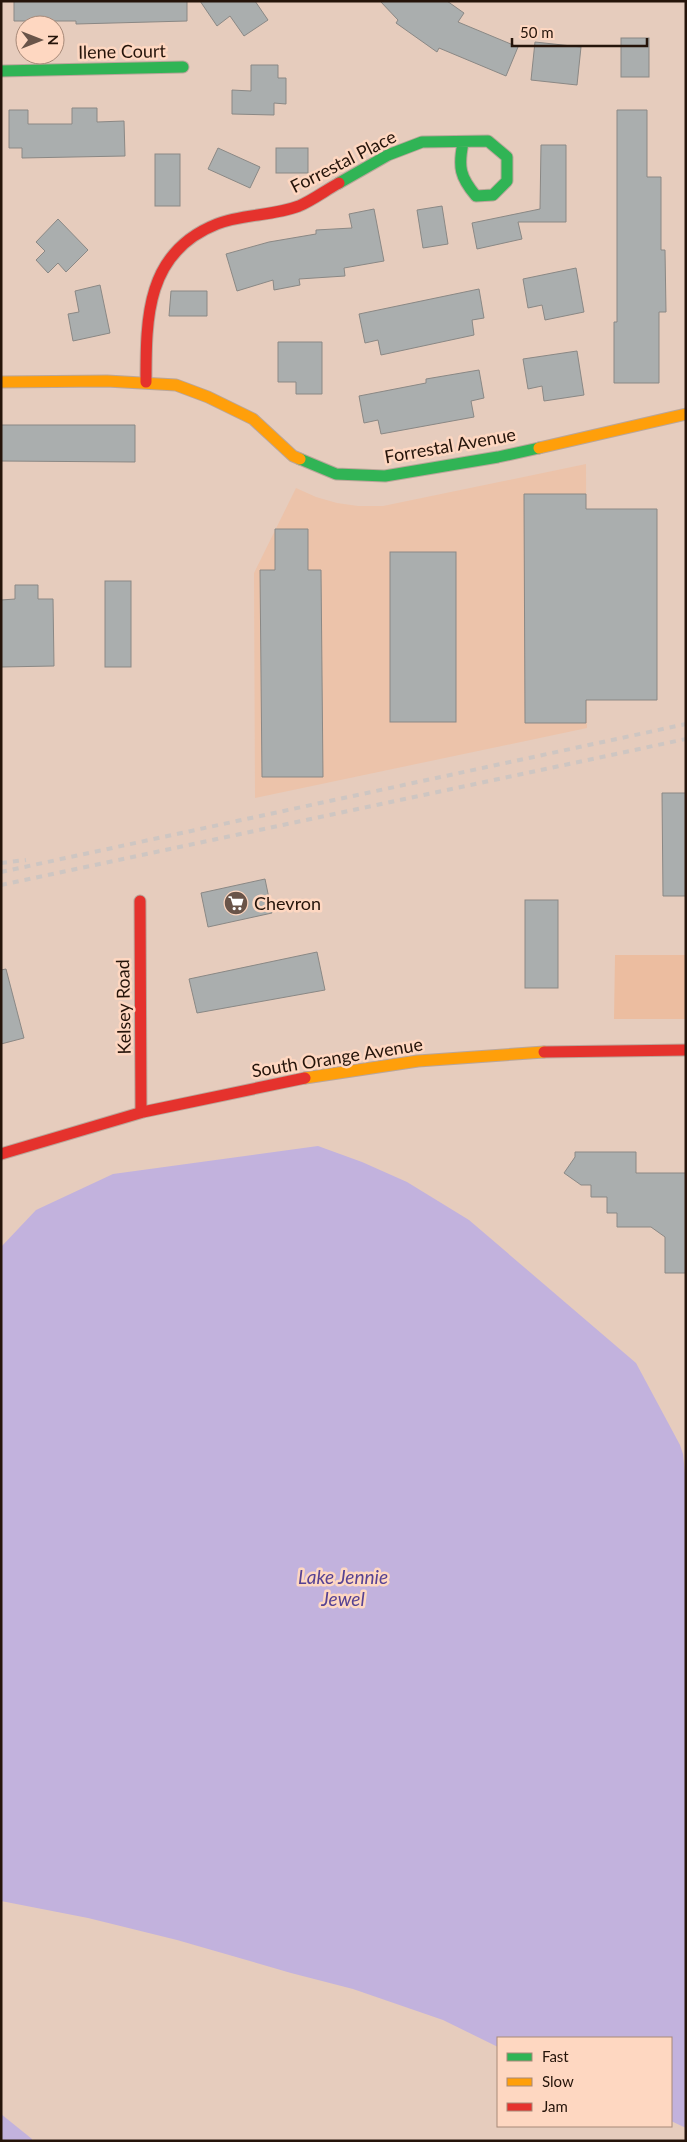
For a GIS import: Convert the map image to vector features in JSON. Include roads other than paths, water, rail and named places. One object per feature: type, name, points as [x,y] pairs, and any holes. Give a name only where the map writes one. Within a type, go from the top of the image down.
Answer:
[{"type":"street","name":"Ilene Court","points":[[1,71],[183,67]]},
{"type":"street","name":"Forrestal Place","points":[[146,382],[146,338],[151,298],[164,266],[183,243],[217,224],[298,206],[388,155],[422,142],[488,142],[507,157],[508,181],[492,195],[476,196],[462,180],[459,161],[463,143]]},
{"type":"street","name":"Forrestal Avenue","points":[[1,382],[146,382],[176,386],[208,397],[253,419],[293,456],[336,474],[385,476],[498,456],[686,414]]},
{"type":"street","name":"Kelsey Road","points":[[140,900],[141,1112]]},
{"type":"street","name":"South Orange Avenue","points":[[1,1154],[141,1112],[260,1085],[336,1072],[419,1061],[588,1051],[686,1050]]},
{"type":"water","name":"Lake Jennie Jewel","points":[[318,1146],[362,1162],[407,1182],[469,1220],[636,1363],[680,1445],[683,1454],[686,1483],[686,2128],[672,2121],[672,2037],[497,2037],[497,2047],[443,2020],[353,1989],[177,1940],[88,1918],[1,1901],[1,1247],[36,1210],[113,1174]]},
{"type":"water","points":[[1,2114],[32,2139],[32,2141],[1,2141]]},
{"type":"railway","points":[[1,872],[686,724]]},
{"type":"railway","points":[[1,885],[686,739]]},
{"type":"railway","points":[[1,863],[26,860]]},
{"type":"place","name":"Chevron","points":[[236,903]]}]
